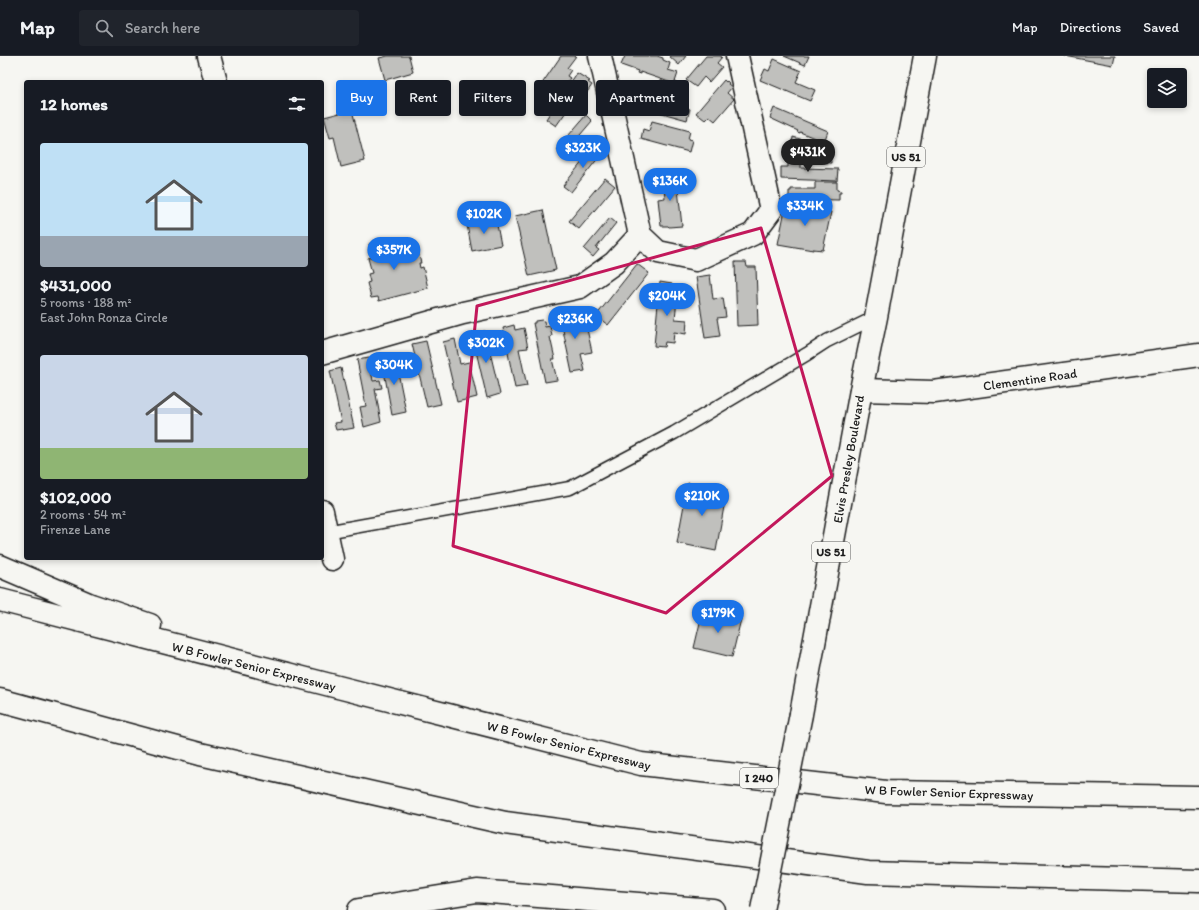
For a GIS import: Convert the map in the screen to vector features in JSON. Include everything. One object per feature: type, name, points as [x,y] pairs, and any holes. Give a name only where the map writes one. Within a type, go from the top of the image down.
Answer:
[{"type":"main road","points":[[209,56],[215,80]]},
{"type":"main road","points":[[600,56],[640,235],[658,252],[696,260],[753,234],[770,210],[737,56]]},
{"type":"main road","name":"Elvis Presley Boulevard","points":[[762,910],[801,714],[861,390],[926,56]]},
{"type":"main road","points":[[324,352],[463,313],[580,287],[614,263],[640,235]]},
{"type":"main road","name":"Clementine Road","points":[[861,390],[934,392],[1199,355]]},
{"type":"main road","points":[[324,522],[332,559]]},
{"type":"main road","points":[[0,566],[91,606],[330,685]]},
{"type":"main road","name":"W B Fowler Senior Expressway","points":[[0,600],[641,764],[886,792],[1199,797]]},
{"type":"main road","points":[[0,700],[200,754],[505,823],[868,872],[1199,881]]},
{"type":"main road","points":[[359,910],[477,891],[713,910]]},
{"type":"lane","points":[[324,522],[570,488],[657,442],[774,374],[827,341],[876,317]]},
{"type":"highlighted area","points":[[761,228],[832,476],[666,613],[453,546],[477,306]]},
{"type":"building","points":[[388,56],[409,56],[413,72],[385,80],[379,58]]},
{"type":"building","points":[[561,56],[576,56],[567,68],[571,70],[567,76],[570,78],[569,80],[544,80]]},
{"type":"building","points":[[625,56],[657,56],[670,63],[668,70],[678,73],[676,80],[663,80],[640,72],[640,74],[637,73],[638,71],[621,65]]},
{"type":"building","points":[[669,56],[686,56],[679,65]]},
{"type":"building","points":[[706,56],[722,57],[717,63],[722,67],[709,82],[704,77],[696,87],[689,82],[689,80],[686,80]]},
{"type":"building","points":[[784,56],[809,56],[805,65]]},
{"type":"building","points":[[1065,56],[1115,56],[1113,65]]},
{"type":"building","points":[[774,59],[801,71],[796,82],[815,90],[810,101],[760,80],[765,69],[769,71]]},
{"type":"building","points":[[577,73],[590,81],[588,82],[588,80],[572,80]]},
{"type":"building","points":[[724,80],[726,82],[727,81],[732,87],[727,93],[734,99],[715,121],[709,116],[705,120],[696,113]]},
{"type":"building","points":[[588,82],[592,85],[588,91]]},
{"type":"building","points":[[774,108],[828,131],[824,142],[797,132],[798,131],[770,118]]},
{"type":"building","points":[[336,114],[336,116],[354,116],[365,161],[341,167],[334,137],[330,138],[324,117]]},
{"type":"building","points":[[548,116],[563,116],[556,126],[546,119]]},
{"type":"building","points":[[585,116],[592,121],[563,155],[557,149]]},
{"type":"building","points":[[673,116],[688,116],[687,120]]},
{"type":"building","points":[[652,121],[690,131],[688,139],[692,140],[689,152],[641,139],[643,129],[649,131]]},
{"type":"building","points":[[793,137],[818,144],[830,144],[831,163],[789,161],[789,151],[791,151]]},
{"type":"building","points":[[595,146],[603,152],[571,192],[563,186]]},
{"type":"building","points":[[788,163],[801,163],[801,168],[838,169],[837,181],[781,179],[781,167],[788,167]]},
{"type":"building","points":[[676,171],[682,226],[661,226],[658,199],[665,198],[663,173]]},
{"type":"building","points":[[605,178],[615,186],[579,229],[569,221]]},
{"type":"building","points":[[815,182],[837,182],[837,190],[841,191],[841,193],[839,193],[839,200],[789,198],[789,191],[791,191],[791,189],[815,189]]},
{"type":"building","points":[[789,202],[808,206],[809,204],[823,206],[822,210],[831,212],[823,250],[813,250],[778,244],[786,205],[788,205]]},
{"type":"building","points":[[543,210],[556,270],[529,276],[515,216]]},
{"type":"building","points":[[610,218],[616,223],[596,248],[599,250],[593,257],[584,249]]},
{"type":"building","points":[[496,220],[501,245],[472,251],[467,225]]},
{"type":"building","points":[[390,238],[394,251],[403,249],[404,251],[417,248],[421,263],[419,263],[420,268],[423,267],[428,288],[379,301],[378,297],[371,298],[367,283],[370,282],[368,274],[372,273],[368,258],[372,257],[369,244]]},
{"type":"building","points":[[735,262],[746,262],[747,267],[756,267],[758,325],[737,326]]},
{"type":"building","points":[[637,264],[649,273],[608,325],[596,316]]},
{"type":"building","points":[[710,275],[713,299],[723,298],[726,317],[717,318],[720,336],[705,338],[696,277]]},
{"type":"building","points":[[660,282],[672,284],[671,299],[677,299],[675,319],[687,320],[686,334],[674,332],[673,343],[665,342],[664,347],[654,346]]},
{"type":"building","points":[[572,309],[574,322],[585,320],[592,352],[581,354],[585,371],[572,373],[559,311]]},
{"type":"building","points":[[535,321],[544,321],[545,327],[550,326],[552,336],[550,337],[555,359],[552,359],[557,380],[545,382],[533,323],[535,323]]},
{"type":"building","points":[[514,325],[515,330],[524,328],[528,348],[519,349],[527,386],[515,388],[503,328]]},
{"type":"building","points":[[485,331],[500,394],[487,398],[472,334]]},
{"type":"building","points":[[455,339],[460,364],[469,362],[477,397],[457,402],[443,342]]},
{"type":"building","points":[[426,341],[441,404],[427,407],[412,344]]},
{"type":"building","points":[[395,357],[406,412],[392,415],[382,360]]},
{"type":"building","points":[[369,358],[373,381],[380,380],[382,388],[375,389],[381,422],[364,427],[360,407],[366,406],[357,360]]},
{"type":"building","points":[[341,368],[354,428],[336,430],[334,423],[341,422],[330,371]]},
{"type":"building","points":[[688,483],[727,490],[716,551],[677,543]]},
{"type":"building","points":[[703,610],[741,619],[732,657],[694,648]]}]
